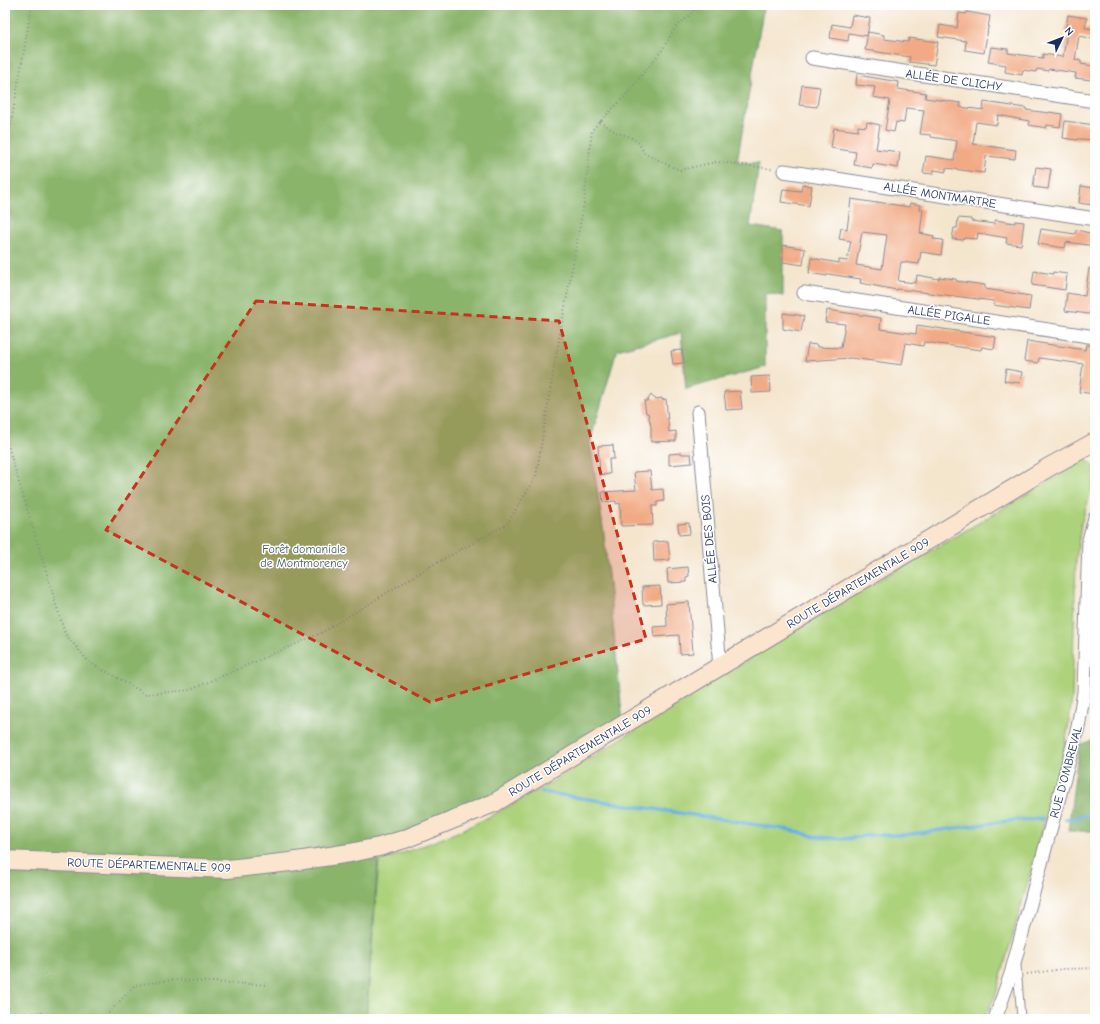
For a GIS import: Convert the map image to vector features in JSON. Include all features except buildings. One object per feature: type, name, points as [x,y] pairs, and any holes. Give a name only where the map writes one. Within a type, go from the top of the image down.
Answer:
[{"type":"main road","name":"ROUTE DÉPARTEMENTALE 909","points":[[5,860],[228,869],[350,853],[379,847],[405,839],[494,803],[1049,467],[1095,442]]},
{"type":"main road","points":[[1049,467],[1084,452],[1095,456]]},
{"type":"street","name":"ALLÉE DE CLICHY","points":[[812,58],[1095,100]]},
{"type":"street","name":"ALLÉE MONTMARTRE","points":[[784,171],[1095,219]]},
{"type":"street","name":"ALLÉE PIGALLE","points":[[804,293],[1095,337]]},
{"type":"street","name":"ALLÉE DES BOIS","points":[[698,412],[720,667]]},
{"type":"street","name":"RUE D'OMBREVAL","points":[[995,1019],[1016,955],[1078,727],[1084,692],[1089,540],[1095,518]]},
{"type":"lane","points":[[1016,955],[1021,1019]]},
{"type":"path","points":[[5,157],[32,5]]},
{"type":"path","points":[[5,436],[65,634],[89,662],[146,694],[190,690],[320,633],[429,567],[507,524],[536,476],[584,203],[592,130],[626,94],[662,50],[675,28],[693,12],[694,5]]},
{"type":"path","points":[[600,122],[615,132],[630,137],[638,142],[645,154],[680,170],[716,162],[784,171]]},
{"type":"path","points":[[1018,974],[1030,974],[1063,969],[1095,968]]},
{"type":"path","points":[[103,1019],[135,985],[173,980],[268,985]]},
{"type":"path","points":[[5,1013],[41,1012],[60,1019]]},
{"type":"highlighted area","points":[[256,301],[559,321],[646,639],[430,702],[106,530]]},
{"type":"green space","name":"Forêt domaniale de Montmorency","points":[[5,5],[764,5],[737,162],[759,163],[750,226],[783,231],[783,296],[765,293],[765,367],[686,389],[681,333],[617,350],[590,442],[604,534],[624,733],[379,847],[366,1019],[5,1019]]},
{"type":"green space","points":[[1086,459],[1095,469],[1095,479],[1081,524],[1076,560],[1072,699],[1068,728],[1064,749],[1039,843],[996,994],[983,1019],[366,1019],[379,861],[420,847],[462,830],[540,789],[861,590],[958,535]]},
{"type":"green space","points":[[1095,739],[1095,831],[1068,831],[1079,745]]},
{"type":"waterway","points":[[542,792],[791,830],[817,837],[843,839],[872,835],[904,835],[1014,820],[1043,819]]},
{"type":"waterway","points":[[1066,819],[1095,813]]}]
